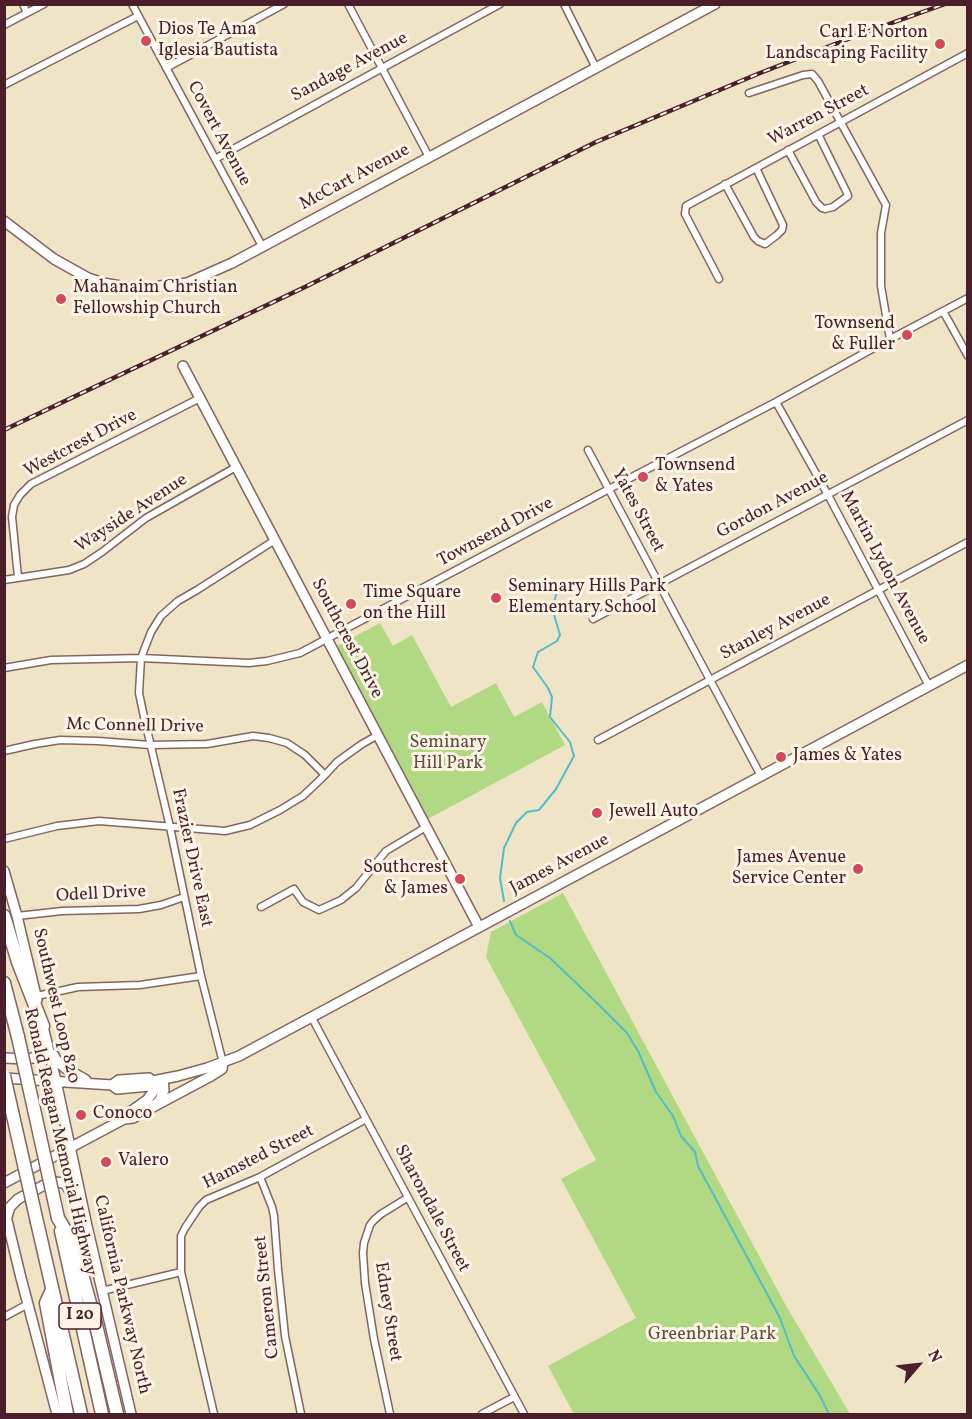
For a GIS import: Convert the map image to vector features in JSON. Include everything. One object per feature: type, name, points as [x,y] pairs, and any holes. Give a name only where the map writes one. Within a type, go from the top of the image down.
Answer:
[{"type":"highway","points":[[11,916],[18,962],[43,1028]]},
{"type":"highway","name":"Ronald Reagan Memorial Highway","points":[[4,983],[102,1414]]},
{"type":"highway","name":"I 20","points":[[4,1077],[81,1414]]},
{"type":"highway","points":[[58,1218],[74,1245],[117,1414]]},
{"type":"highway","points":[[52,1290],[46,1303],[66,1414]]},
{"type":"main road","name":"McCart Avenue","points":[[4,221],[54,259],[88,278],[125,287],[187,283],[216,271],[715,4]]},
{"type":"main road","name":"Southcrest Drive","points":[[183,366],[480,927]]},
{"type":"main road","name":"James Avenue","points":[[4,1077],[112,1085],[119,1080],[149,1078],[158,1080],[223,1063],[312,1018],[968,665]]},
{"type":"main road","name":"Southwest Loop 820","points":[[4,871],[11,916],[37,996],[70,1148]]},
{"type":"main road","points":[[4,1058],[33,1058],[41,1052],[45,1041],[43,1028]]},
{"type":"main road","points":[[47,1044],[64,1068],[96,1084]]},
{"type":"main road","points":[[124,1119],[133,1118],[211,1076],[222,1069],[223,1063]]},
{"type":"main road","points":[[152,1108],[160,1100],[164,1090],[158,1080]]},
{"type":"main road","points":[[4,1183],[124,1119],[147,1100],[158,1080]]},
{"type":"main road","name":"California Parkway North","points":[[70,1148],[131,1414]]},
{"type":"main road","points":[[7,1219],[13,1202],[50,1182],[60,1182],[69,1189],[87,1226]]},
{"type":"main road","points":[[4,1208],[57,1414]]},
{"type":"street","points":[[23,4],[27,13]]},
{"type":"street","points":[[4,25],[44,4]]},
{"type":"street","name":"Covert Avenue","points":[[132,4],[262,246]]},
{"type":"street","points":[[166,68],[284,4]]},
{"type":"street","points":[[348,4],[429,157]]},
{"type":"street","name":"Sandage Avenue","points":[[215,159],[500,4]]},
{"type":"street","points":[[564,4],[596,68]]},
{"type":"street","points":[[4,85],[138,16]]},
{"type":"street","name":"Warren Street","points":[[719,279],[685,214],[686,206],[968,53]]},
{"type":"street","points":[[749,93],[803,75],[812,74],[818,81],[886,205],[881,233],[881,286],[890,339]]},
{"type":"street","points":[[788,150],[816,202],[825,209],[833,207],[848,196],[818,134]]},
{"type":"street","points":[[725,184],[754,237],[758,242],[765,244],[782,230],[783,225],[756,168]]},
{"type":"street","name":"Townsend Drive","points":[[4,668],[51,660],[141,658],[267,661],[300,653],[968,298]]},
{"type":"street","points":[[943,311],[968,356]]},
{"type":"street","name":"Westcrest Drive","points":[[18,577],[12,517],[14,505],[31,484],[200,398]]},
{"type":"street","name":"Martin Lydon Avenue","points":[[776,402],[929,686]]},
{"type":"street","name":"Gordon Avenue","points":[[593,619],[968,420]]},
{"type":"street","name":"Yates Street","points":[[588,450],[761,777]]},
{"type":"street","name":"Wayside Avenue","points":[[4,580],[69,570],[84,564],[146,518],[236,467]]},
{"type":"street","name":"Frazier Drive East","points":[[223,1063],[201,976],[139,693],[141,658],[151,632],[169,608],[275,540]]},
{"type":"street","name":"Stanley Avenue","points":[[598,740],[968,543]]},
{"type":"street","points":[[4,839],[77,823],[99,821],[225,831],[250,825],[303,796],[337,762],[378,735]]},
{"type":"street","name":"Mc Connell Drive","points":[[4,751],[60,740],[150,745],[207,744],[253,736],[287,743],[305,754],[325,776]]},
{"type":"street","points":[[261,907],[294,889],[303,902],[319,910],[341,900],[356,888],[386,851],[426,827]]},
{"type":"street","name":"Odell Drive","points":[[11,916],[62,911],[139,909],[161,905],[184,897]]},
{"type":"street","points":[[37,996],[78,987],[141,985],[201,976]]},
{"type":"street","name":"Sharondale Street","points":[[312,1018],[524,1414]]},
{"type":"street","name":"Hamsted Street","points":[[214,1414],[181,1272],[181,1236],[206,1200],[260,1177],[366,1119]]},
{"type":"street","name":"Cameron Street","points":[[260,1177],[274,1216],[285,1336],[301,1414]]},
{"type":"street","name":"Edney Street","points":[[390,1414],[374,1339],[365,1283],[363,1253],[364,1243],[374,1220],[408,1198]]},
{"type":"street","points":[[102,1291],[181,1272]]},
{"type":"street","points":[[4,1317],[28,1304]]},
{"type":"street","points":[[482,1414],[514,1397]]},
{"type":"green space","name":"Seminary Hill Park","points":[[380,623],[393,646],[412,635],[451,707],[496,683],[514,717],[542,702],[565,745],[428,819],[335,647]]},
{"type":"green space","name":"Greenbriar Park","points":[[563,893],[785,1304],[850,1414],[574,1414],[548,1366],[636,1318],[561,1179],[596,1160],[486,957],[491,932]]},
{"type":"waterway","points":[[504,901],[500,878],[504,848],[516,823],[527,812],[539,810],[556,789],[574,756],[570,742],[550,717],[552,697],[533,667],[538,652],[557,641],[560,635],[552,608],[557,592],[561,588]]},
{"type":"waterway","points":[[510,921],[516,935],[550,958],[627,1033],[638,1051],[656,1092],[673,1116],[681,1136],[695,1152],[698,1166],[780,1318],[794,1356],[829,1414]]},
{"type":"railway","points":[[4,430],[305,287],[596,142],[760,73],[945,4]]},
{"type":"place","name":"Dios Te Ama Iglesia Bautista","points":[[146,41]]},
{"type":"place","name":"Carl E Norton Landscaping Facility","points":[[940,44]]},
{"type":"place","name":"Mahanaim Christian Fellowship Church","points":[[61,299]]},
{"type":"place","name":"Townsend & Fuller","points":[[907,335]]},
{"type":"place","name":"Townsend & Yates","points":[[643,477]]},
{"type":"place","name":"Seminary Hills Park Elementary School","points":[[496,598]]},
{"type":"place","name":"Time Square on the Hill","points":[[351,604]]},
{"type":"place","name":"James & Yates","points":[[781,757]]},
{"type":"place","name":"Jewell Auto","points":[[597,813]]},
{"type":"place","name":"James Avenue Service Center","points":[[858,869]]},
{"type":"place","name":"Southcrest & James","points":[[460,879]]},
{"type":"place","name":"Conoco","points":[[81,1115]]},
{"type":"place","name":"Valero","points":[[106,1162]]}]
